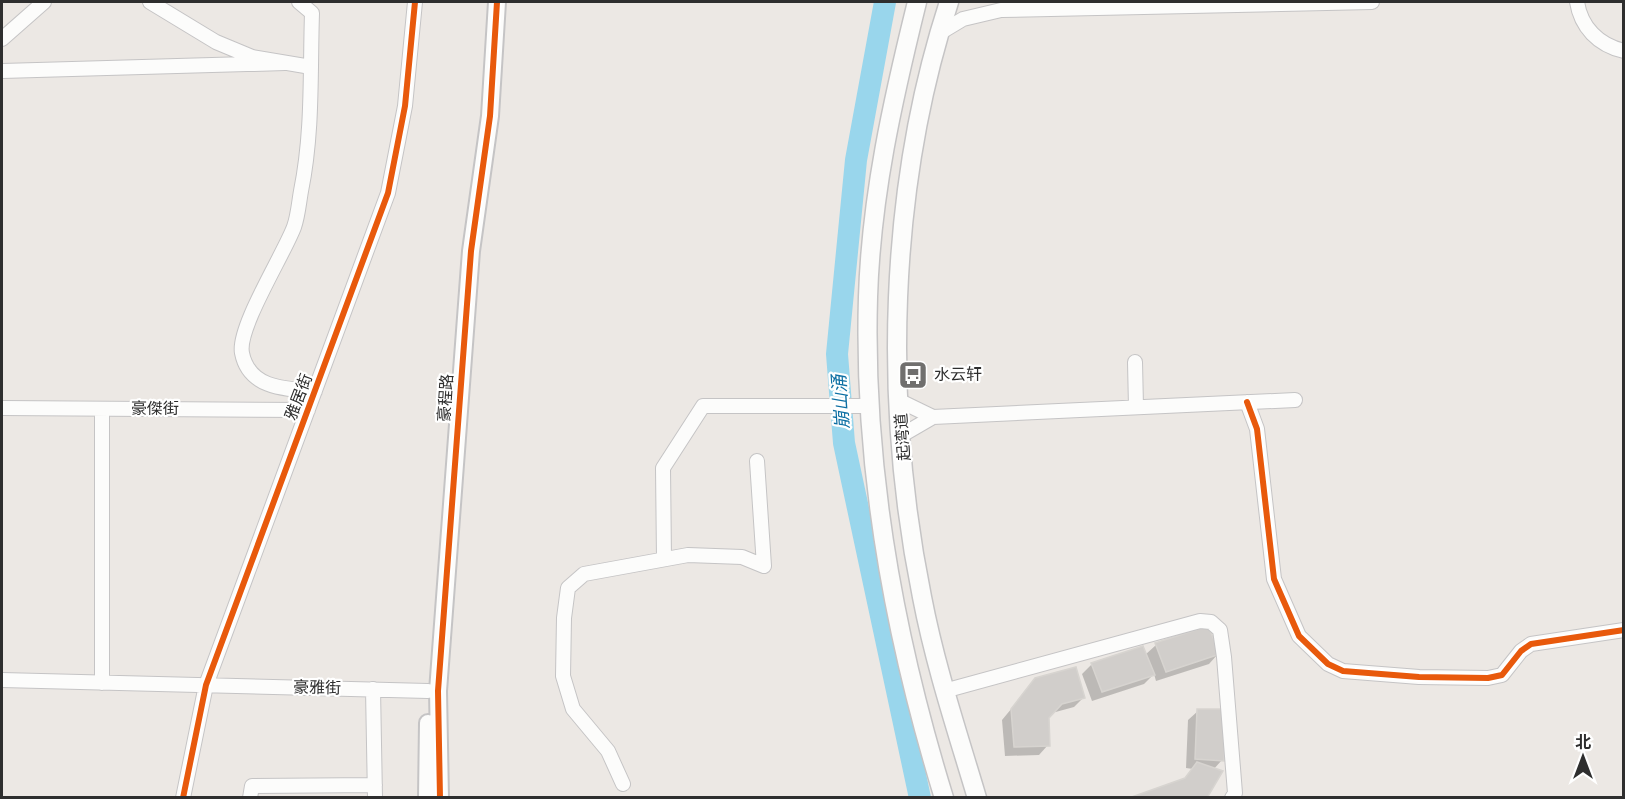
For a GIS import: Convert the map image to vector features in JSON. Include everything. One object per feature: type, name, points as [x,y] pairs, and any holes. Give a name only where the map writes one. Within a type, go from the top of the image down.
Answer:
[{"type":"main road","name":"起湾道","points":[[917,2],[888,120],[876,205],[862,406],[871,432],[889,578],[921,725],[944,798]]},
{"type":"main road","name":"起湾道","points":[[949,2],[938,34],[916,140],[903,218],[899,282],[900,401],[909,520],[922,597],[944,691],[977,798]]},
{"type":"street","points":[[2,39],[44,2]]},
{"type":"street","points":[[150,2],[216,42],[252,57],[310,67]]},
{"type":"street","points":[[299,2],[312,13],[309,151],[295,225],[248,323],[241,350],[246,365],[256,380],[282,389],[315,392]]},
{"type":"street","name":"雅居街","points":[[183,798],[206,686],[388,193],[405,106],[415,2]]},
{"type":"street","name":"豪程路","points":[[427,798],[428,691],[461,243],[480,109],[485,2]]},
{"type":"street","name":"豪程路","points":[[440,798],[438,691],[471,251],[490,116],[497,2]]},
{"type":"street","points":[[983,2],[1001,10]]},
{"type":"street","points":[[938,34],[963,19],[1001,10],[1372,2]]},
{"type":"street","points":[[1577,2],[1582,20],[1591,33],[1603,43],[1623,51]]},
{"type":"street","points":[[2,71],[285,63]]},
{"type":"street","points":[[1135,362],[1136,407]]},
{"type":"street","points":[[902,435],[933,417],[1295,400]]},
{"type":"street","points":[[900,401],[933,417]]},
{"type":"street","points":[[1247,402],[1257,429],[1274,579],[1299,636],[1328,664],[1342,670],[1419,677],[1488,678],[1502,675],[1521,651],[1531,644],[1623,630]]},
{"type":"street","points":[[664,559],[663,468],[703,406],[862,406]]},
{"type":"street","name":"豪傑街","points":[[2,408],[308,410]]},
{"type":"street","points":[[102,409],[102,683]]},
{"type":"street","points":[[623,784],[608,751],[573,709],[563,676],[564,618],[568,588],[584,574],[688,555],[742,557],[764,566],[757,461]]},
{"type":"street","points":[[944,691],[1200,621],[1211,622],[1220,630],[1224,657],[1235,793],[1233,798]]},
{"type":"street","points":[[2,680],[206,686]]},
{"type":"street","name":"豪雅街","points":[[206,686],[428,691]]},
{"type":"street","points":[[250,798],[252,786],[375,791],[373,689]]},
{"type":"building","points":[[1208,626],[1220,654],[1166,672],[1155,643]]},
{"type":"building","points":[[1143,646],[1155,675],[1102,692],[1091,663]]},
{"type":"building","points":[[1076,667],[1085,698],[1062,704],[1049,718],[1050,746],[1014,747],[1011,709],[1035,678]]},
{"type":"building","points":[[1197,709],[1226,709],[1224,761],[1195,759]]},
{"type":"building","points":[[1197,762],[1223,771],[1207,798],[1129,798],[1185,778]]},
{"type":"waterway","name":"崩山涌","points":[[885,2],[856,160],[837,354],[844,443],[920,798]]},
{"type":"cycle path","points":[[183,798],[206,685],[388,193],[405,106],[415,2]]},
{"type":"cycle path","points":[[440,798],[438,691],[471,251],[490,116],[497,2]]},
{"type":"cycle path","points":[[1247,402],[1257,429],[1274,579],[1299,636],[1328,664],[1343,671],[1419,677],[1488,678],[1502,675],[1521,651],[1531,644],[1624,630]]},
{"type":"place","name":"水云轩","points":[[913,375]]}]
